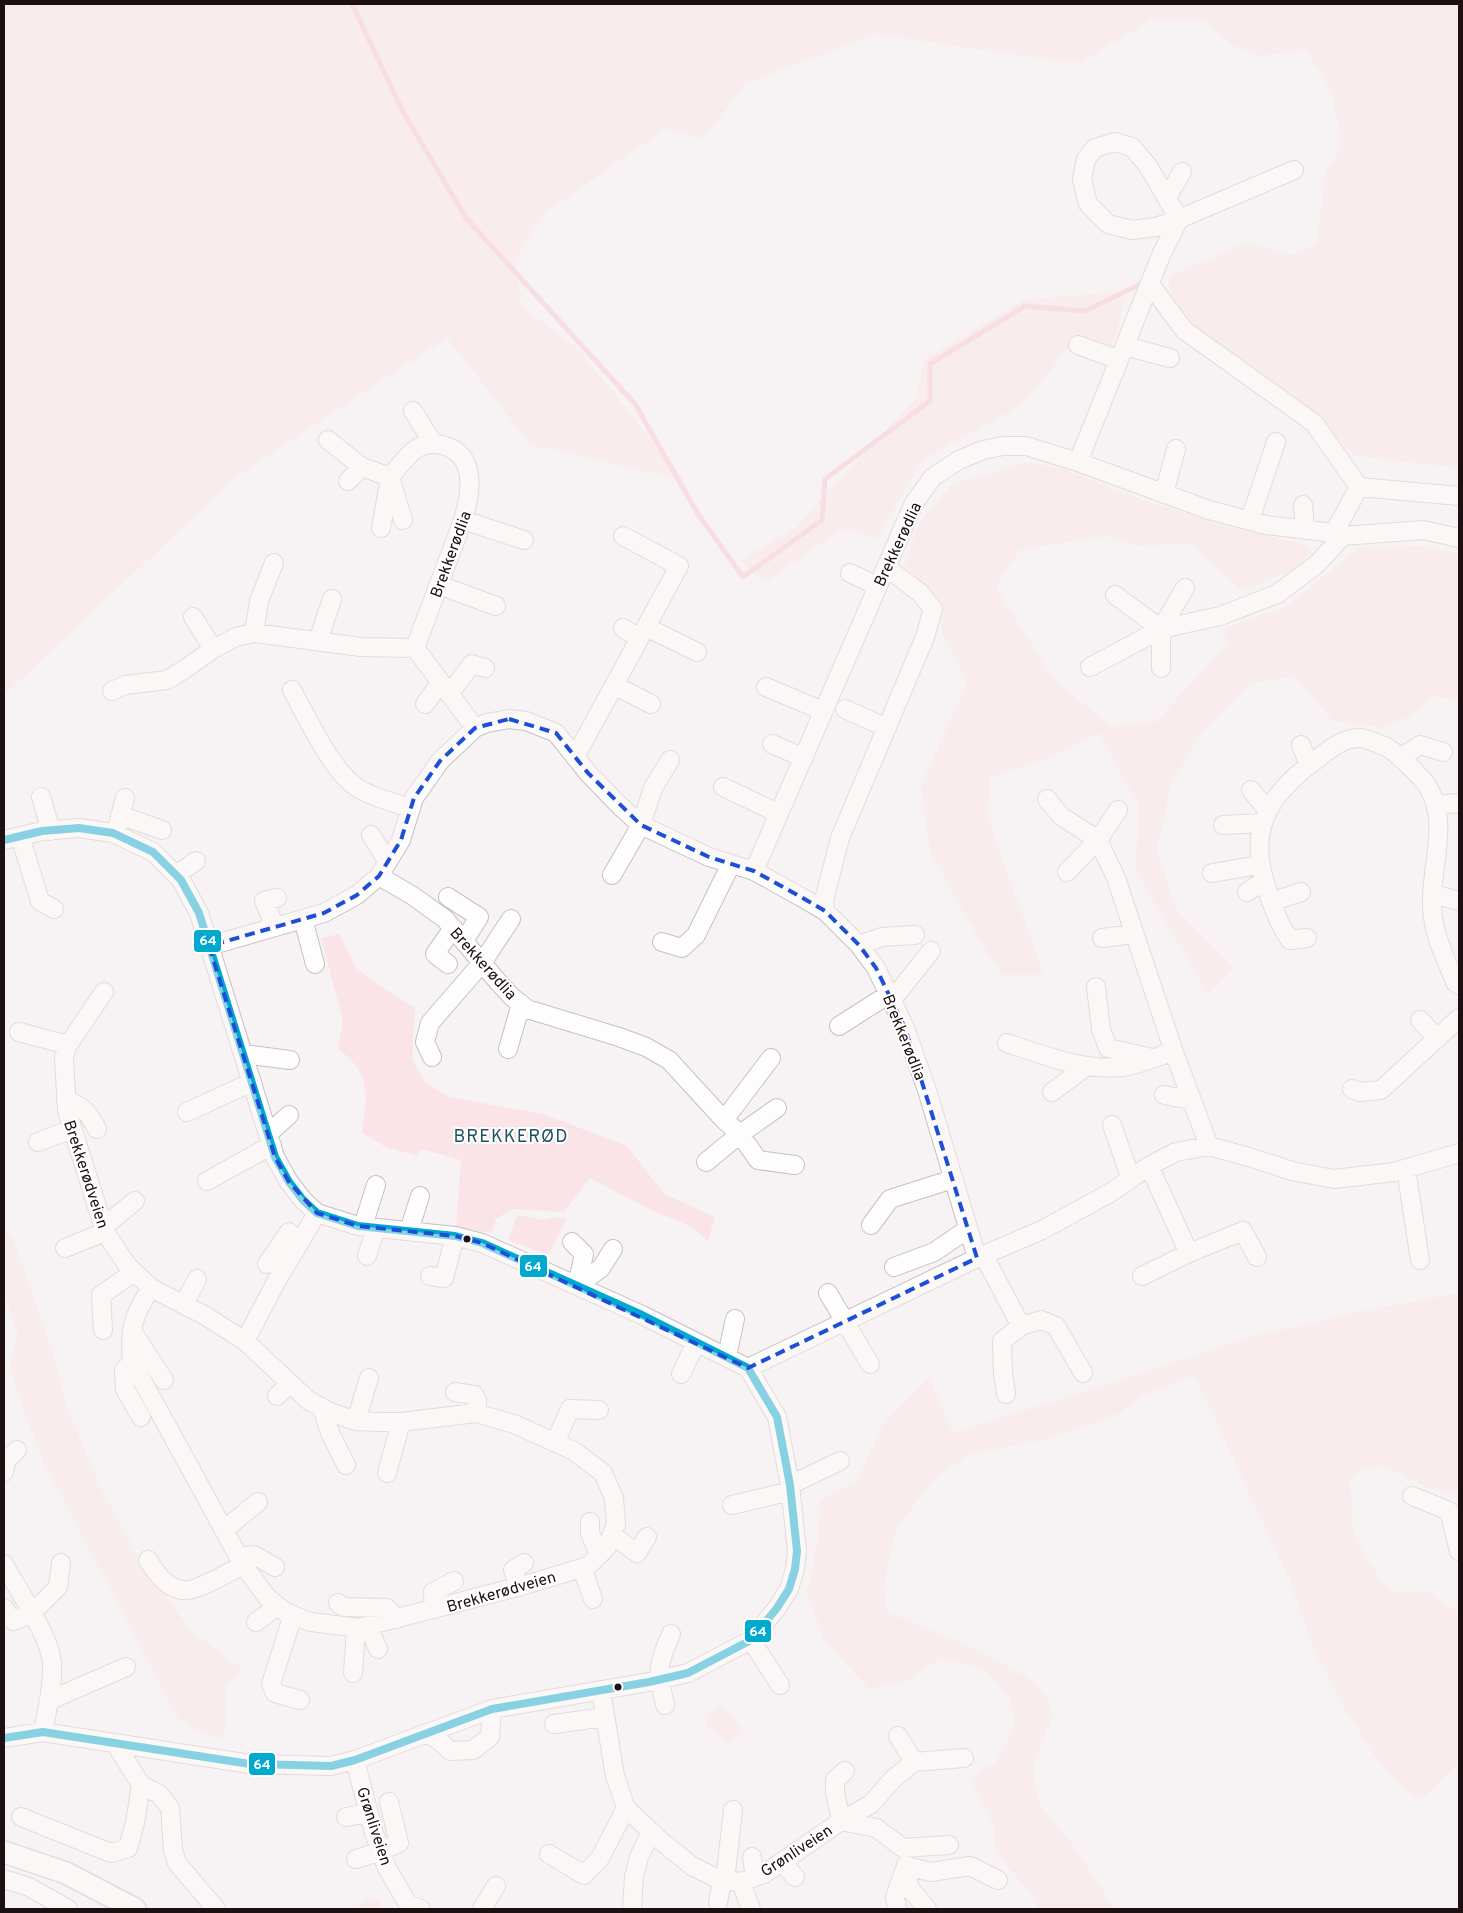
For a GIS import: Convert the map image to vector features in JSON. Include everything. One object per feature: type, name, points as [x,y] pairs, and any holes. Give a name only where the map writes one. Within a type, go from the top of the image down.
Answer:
[{"type":"main road","points":[[4,1852],[66,1873],[92,1885],[134,1909]]},
{"type":"street","points":[[1180,219],[1148,166],[1132,147],[1115,142],[1095,148],[1086,159],[1082,179],[1088,204],[1108,224],[1132,230],[1156,227],[1180,219],[1294,170]]},
{"type":"street","points":[[1167,198],[1182,172]]},
{"type":"street","points":[[1078,462],[1150,284],[1180,219]]},
{"type":"street","points":[[1150,284],[1184,330],[1314,423],[1359,487],[1459,496]]},
{"type":"street","points":[[1078,345],[1122,353],[1170,358]]},
{"type":"street","points":[[381,528],[390,477],[416,448],[433,443],[413,411]]},
{"type":"street","points":[[328,440],[362,467],[390,477]]},
{"type":"street","points":[[1250,520],[1276,442]]},
{"type":"street","name":"Brekkerødlia","points":[[415,648],[463,520],[469,499],[470,475],[464,460],[450,447],[433,443]]},
{"type":"street","name":"Brekkerødlia","points":[[754,871],[914,503],[933,476],[959,460],[984,450],[1003,446],[1026,446],[1078,462],[1209,510],[1266,525],[1339,535],[1423,530],[1459,538]]},
{"type":"street","points":[[1164,494],[1176,450]]},
{"type":"street","points":[[348,481],[362,467]]},
{"type":"street","points":[[390,477],[403,520]]},
{"type":"street","points":[[1090,667],[1161,628],[1220,616],[1277,594],[1317,564],[1339,535],[1359,487]]},
{"type":"street","points":[[1303,504],[1305,530]]},
{"type":"street","points":[[463,520],[524,540]]},
{"type":"street","points":[[575,757],[679,566],[623,536]]},
{"type":"street","points":[[254,633],[259,601],[274,563]]},
{"type":"street","points":[[824,911],[824,900],[840,838],[925,637],[933,608],[920,593],[886,567]]},
{"type":"street","points":[[850,573],[877,586]]},
{"type":"street","points":[[439,585],[496,606]]},
{"type":"street","points":[[1161,668],[1161,628],[1184,588]]},
{"type":"street","points":[[1115,595],[1161,628]]},
{"type":"street","points":[[318,641],[332,599]]},
{"type":"street","points":[[193,617],[213,648]]},
{"type":"street","points":[[623,628],[642,632],[697,652]]},
{"type":"street","points":[[112,691],[125,684],[167,680],[213,648],[236,637],[254,633],[361,648],[415,648],[475,728]]},
{"type":"street","points":[[425,704],[472,664],[486,668]]},
{"type":"street","points":[[614,685],[651,704]]},
{"type":"street","points":[[766,687],[822,712]]},
{"type":"street","points":[[292,690],[338,768],[359,789],[384,800],[411,808]]},
{"type":"street","points":[[845,710],[887,728]]},
{"type":"street","name":"Brekkerødlia","points":[[208,946],[324,913],[357,895],[384,869],[401,840],[414,798],[440,761],[475,728],[486,723],[509,719],[526,721],[556,733],[575,757],[620,806],[642,825],[709,857],[754,871],[824,911],[859,944],[876,968],[905,1028],[927,1090],[968,1229],[981,1257],[1022,1326]]},
{"type":"street","points":[[1307,938],[1290,940],[1283,930],[1271,902],[1262,873],[1259,845],[1265,817],[1275,798],[1300,772],[1340,742],[1360,738],[1391,750],[1426,784],[1436,805],[1438,826],[1432,906],[1436,937],[1455,982],[1459,985]]},
{"type":"street","points":[[772,744],[804,758]]},
{"type":"street","points":[[1301,745],[1309,765]]},
{"type":"street","points":[[1400,758],[1420,745],[1443,752]]},
{"type":"street","points":[[612,875],[642,825],[653,788],[670,760]]},
{"type":"street","points":[[724,787],[778,813]]},
{"type":"street","points":[[1251,790],[1265,817]]},
{"type":"street","points":[[41,796],[51,831]]},
{"type":"street","points":[[1047,798],[1061,816],[1098,840],[1116,878],[1174,1052],[1209,1146]]},
{"type":"street","points":[[1436,805],[1459,803]]},
{"type":"street","points":[[116,835],[122,807],[162,830]]},
{"type":"street","points":[[1066,872],[1098,840],[1118,810]]},
{"type":"street","points":[[1223,825],[1265,817]]},
{"type":"street","points":[[4,1738],[43,1732],[250,1764],[331,1766],[355,1760],[429,1734],[492,1709],[601,1691],[688,1673],[752,1640],[778,1608],[789,1589],[795,1569],[797,1551],[797,1533],[791,1488],[777,1417],[748,1368],[727,1356],[642,1316],[482,1243],[456,1236],[369,1227],[316,1213],[303,1200],[289,1182],[275,1157],[208,946],[200,912],[176,875],[153,852],[116,835],[79,828],[9,837],[40,900],[54,909]]},
{"type":"street","points":[[371,835],[384,869]]},
{"type":"street","points":[[176,875],[196,861]]},
{"type":"street","points":[[662,942],[682,948],[696,935],[731,864]]},
{"type":"street","name":"Brekkerødlia","points":[[384,869],[421,902],[446,919],[512,997],[527,1009],[611,1034],[646,1047],[669,1060],[724,1120],[740,1134],[758,1160],[796,1165]]},
{"type":"street","points":[[1212,873],[1262,873]]},
{"type":"street","points":[[1247,892],[1262,873]]},
{"type":"street","points":[[1271,902],[1301,892]]},
{"type":"street","points":[[1433,894],[1459,901]]},
{"type":"street","points":[[448,897],[479,917],[435,954],[448,964]]},
{"type":"street","points":[[275,927],[264,901],[277,898]]},
{"type":"street","points":[[303,919],[315,964]]},
{"type":"street","points":[[432,1057],[425,1042],[430,1023],[482,963],[511,919]]},
{"type":"street","points":[[1102,938],[1134,934]]},
{"type":"street","points":[[859,944],[882,937],[915,935]]},
{"type":"street","points":[[839,1026],[890,997],[932,951]]},
{"type":"street","points":[[1096,987],[1101,1029],[1108,1048],[1152,1058]]},
{"type":"street","points":[[19,1032],[68,1045],[104,992]]},
{"type":"street","points":[[508,1049],[521,1004]]},
{"type":"street","points":[[1352,1089],[1360,1092],[1382,1090],[1459,1018]]},
{"type":"street","points":[[1420,1020],[1438,1038]]},
{"type":"street","points":[[1006,1043],[1086,1066],[1123,1067],[1174,1052]]},
{"type":"street","name":"Brekkerødveien","points":[[68,1045],[64,1056],[67,1110],[104,1230],[127,1265],[151,1288],[204,1314],[244,1341],[283,1390],[322,1408],[356,1421],[401,1422],[476,1412],[514,1424],[574,1451],[603,1473],[614,1498],[616,1524],[607,1547],[588,1566],[582,1568],[519,1587],[362,1627],[310,1622],[293,1615],[267,1597],[241,1561],[224,1530],[193,1489],[132,1362],[130,1340],[136,1310],[151,1288]]},
{"type":"street","points":[[242,1054],[290,1060]]},
{"type":"street","points":[[724,1120],[772,1058]]},
{"type":"street","points":[[1052,1092],[1086,1066]]},
{"type":"street","points":[[187,1112],[252,1082]]},
{"type":"street","points":[[1164,1095],[1192,1100]]},
{"type":"street","points":[[66,1100],[79,1105],[88,1113],[97,1128]]},
{"type":"street","points":[[706,1162],[740,1134],[777,1108]]},
{"type":"street","points":[[207,1181],[270,1140],[289,1115]]},
{"type":"street","points":[[1112,1125],[1131,1179]]},
{"type":"street","points":[[38,1142],[72,1129]]},
{"type":"street","points":[[748,1368],[1042,1230],[1110,1193],[1149,1166],[1176,1152],[1209,1146],[1292,1171],[1334,1179],[1394,1172],[1459,1153]]},
{"type":"street","points":[[1149,1166],[1189,1253]]},
{"type":"street","points":[[1406,1169],[1420,1260]]},
{"type":"street","points":[[871,1225],[890,1199],[953,1179]]},
{"type":"street","points":[[367,1256],[369,1227],[376,1185]]},
{"type":"street","points":[[409,1231],[420,1196]]},
{"type":"street","points":[[65,1248],[104,1230],[135,1201]]},
{"type":"street","points":[[267,1264],[289,1233],[316,1213]]},
{"type":"street","points":[[894,1267],[934,1252],[968,1229]]},
{"type":"street","points":[[1142,1276],[1189,1253],[1243,1231],[1256,1256]]},
{"type":"street","points":[[244,1341],[289,1233]]},
{"type":"street","points":[[430,1276],[444,1278],[456,1236]]},
{"type":"street","points":[[572,1242],[584,1254],[577,1286]]},
{"type":"street","points":[[577,1286],[601,1268],[613,1248]]},
{"type":"street","points":[[102,1330],[101,1295],[134,1272]]},
{"type":"street","points":[[184,1304],[197,1279]]},
{"type":"street","points":[[828,1293],[870,1364]]},
{"type":"street","points":[[727,1356],[736,1319]]},
{"type":"street","points":[[1006,1394],[1002,1341],[1022,1326],[1041,1320],[1056,1326],[1083,1373]]},
{"type":"street","points":[[132,1331],[164,1380]]},
{"type":"street","points":[[681,1374],[696,1343]]},
{"type":"street","points":[[132,1362],[124,1370],[125,1389],[141,1417]]},
{"type":"street","points":[[356,1421],[369,1378]]},
{"type":"street","points":[[455,1392],[474,1395],[477,1400],[476,1412]]},
{"type":"street","points":[[322,1408],[330,1434],[346,1465]]},
{"type":"street","points":[[555,1443],[570,1409],[599,1410]]},
{"type":"street","points":[[387,1473],[401,1422]]},
{"type":"street","points":[[4,1472],[6,1461],[16,1450]]},
{"type":"street","points":[[732,1505],[791,1488],[840,1462]]},
{"type":"street","points":[[1412,1496],[1449,1511],[1459,1551]]},
{"type":"street","points":[[224,1530],[258,1502]]},
{"type":"street","points":[[590,1522],[590,1533],[599,1555]]},
{"type":"street","points":[[612,1535],[637,1553],[647,1537]]},
{"type":"street","points":[[148,1560],[155,1572],[173,1587],[184,1591],[204,1585],[241,1561],[254,1555],[275,1567]]},
{"type":"street","points":[[519,1587],[514,1570],[524,1563]]},
{"type":"street","points":[[4,1564],[44,1637],[52,1662],[43,1732]]},
{"type":"street","points":[[4,1608],[13,1621],[31,1614],[58,1587],[60,1564]]},
{"type":"street","points":[[582,1568],[593,1600]]},
{"type":"street","points":[[434,1609],[433,1592],[454,1581]]},
{"type":"street","points":[[338,1603],[343,1607],[387,1608],[397,1618]]},
{"type":"street","points":[[256,1622],[278,1606]]},
{"type":"street","points":[[293,1615],[271,1684],[276,1693],[300,1700]]},
{"type":"street","points":[[362,1627],[378,1649]]},
{"type":"street","points":[[353,1673],[362,1627]]},
{"type":"street","points":[[665,1705],[659,1680],[660,1659],[671,1634]]},
{"type":"street","points":[[752,1640],[780,1685]]},
{"type":"street","points":[[48,1701],[126,1667]]},
{"type":"street","points":[[601,1691],[615,1776],[626,1808],[651,1832],[692,1866],[736,1880]]},
{"type":"street","points":[[429,1734],[450,1751],[473,1750],[490,1737],[492,1709]]},
{"type":"street","points":[[554,1724],[605,1717]]},
{"type":"street","points":[[898,1736],[914,1762],[964,1758]]},
{"type":"street","points":[[115,1743],[141,1785],[158,1794],[170,1808],[172,1850],[178,1863],[216,1909]]},
{"type":"street","name":"Grønliveien","points":[[355,1760],[368,1813],[387,1868],[408,1904],[419,1909]]},
{"type":"street","name":"Grønliveien","points":[[736,1880],[764,1874],[841,1821],[871,1804],[892,1779],[914,1762]]},
{"type":"street","points":[[845,1771],[835,1780],[835,1792],[841,1821],[876,1828],[903,1848],[950,1845]]},
{"type":"street","points":[[21,1817],[111,1853],[128,1848],[135,1823],[141,1785]]},
{"type":"street","points":[[356,1859],[399,1843],[388,1802]]},
{"type":"street","points":[[549,1854],[584,1876],[600,1858],[626,1808]]},
{"type":"street","points":[[733,1810],[736,1880],[750,1909]]},
{"type":"street","points":[[346,1817],[368,1813]]},
{"type":"street","points":[[632,1909],[634,1877],[651,1832]]},
{"type":"street","points":[[903,1848],[909,1886],[927,1909]]},
{"type":"street","points":[[718,1902],[752,1857]]},
{"type":"street","points":[[782,1862],[796,1877]]},
{"type":"street","points":[[906,1866],[931,1872],[970,1866],[998,1880]]},
{"type":"street","points":[[897,1909],[895,1897],[906,1866]]},
{"type":"street","points":[[4,1880],[29,1887],[68,1909]]},
{"type":"street","points":[[482,1909],[496,1886]]},
{"type":"highlighted area","points":[[509,719],[556,733],[588,773],[641,825],[709,857],[754,871],[825,911],[859,945],[876,968],[905,1028],[977,1258],[748,1368],[482,1243],[455,1236],[358,1226],[317,1213],[289,1182],[275,1157],[209,946],[324,913],[357,895],[379,876],[401,840],[414,798],[440,761],[475,728]]},
{"type":"shaded area","points":[[4,4],[1459,4],[1459,468],[1356,456],[1293,395],[1195,326],[1173,300],[1168,279],[1245,243],[1294,255],[1317,245],[1325,173],[1342,146],[1332,92],[1306,50],[1258,56],[1237,48],[1205,22],[1152,19],[1080,63],[877,34],[746,83],[703,139],[665,129],[542,215],[516,260],[521,306],[579,350],[683,480],[531,445],[447,338],[240,474],[4,695]]},
{"type":"shaded area","points":[[1112,292],[1126,297],[1113,346],[1078,336],[1023,404],[921,461],[877,540],[844,528],[764,583],[740,560],[796,528],[918,396],[923,360],[1024,300]]},
{"type":"shaded area","points":[[1025,462],[1061,468],[1120,492],[1220,525],[1306,545],[1312,549],[1300,565],[1242,591],[1190,543],[1137,546],[1107,536],[1020,550],[996,587],[1053,679],[1111,726],[1156,722],[1228,643],[1222,629],[1285,607],[1359,548],[1420,546],[1459,553],[1459,701],[1434,696],[1414,714],[1385,728],[1333,721],[1295,676],[1251,683],[1199,736],[1171,785],[1157,849],[1176,910],[1235,968],[1208,994],[1136,871],[1139,806],[1099,733],[1046,759],[990,777],[988,819],[1044,975],[1002,975],[968,921],[930,851],[921,785],[967,684],[942,631],[941,601],[904,565],[919,524],[951,485]]},
{"type":"shaded area","points":[[339,934],[357,969],[415,1008],[412,1060],[425,1082],[448,1097],[543,1114],[627,1146],[664,1194],[715,1217],[708,1241],[692,1227],[649,1209],[590,1178],[564,1212],[512,1209],[496,1219],[492,1233],[456,1227],[461,1160],[421,1149],[417,1156],[386,1147],[362,1133],[366,1096],[365,1086],[357,1067],[338,1049],[343,1021],[321,938]]},
{"type":"shaded area","points":[[517,1215],[543,1220],[555,1217],[566,1219],[549,1255],[508,1240]]},
{"type":"shaded area","points":[[4,1229],[13,1239],[52,1349],[69,1413],[101,1489],[138,1557],[190,1630],[243,1670],[226,1686],[226,1718],[223,1739],[198,1731],[179,1720],[43,1461],[10,1367],[18,1334],[4,1292]]},
{"type":"shaded area","points":[[1459,1293],[1459,1493],[1430,1488],[1381,1466],[1362,1471],[1350,1480],[1353,1532],[1366,1558],[1387,1588],[1401,1593],[1428,1592],[1456,1610],[1459,1617],[1459,1763],[1420,1800],[1401,1786],[1375,1757],[1344,1707],[1313,1648],[1290,1581],[1195,1376],[1144,1395],[1116,1415],[1083,1427],[1046,1439],[971,1454],[936,1477],[896,1528],[884,1585],[887,1612],[959,1642],[1028,1677],[1048,1697],[1052,1717],[1033,1765],[1038,1802],[1075,1848],[1115,1909],[1033,1909],[1038,1901],[1001,1859],[994,1846],[994,1826],[970,1779],[996,1762],[1015,1727],[1010,1699],[985,1670],[940,1658],[904,1683],[869,1689],[825,1642],[807,1592],[817,1546],[821,1500],[856,1482],[882,1426],[929,1377],[953,1433],[1196,1356],[1242,1339],[1358,1312]]},
{"type":"shaded area","points":[[720,1703],[745,1732],[729,1742],[712,1732],[705,1724],[708,1714]]},
{"type":"shaded area","points":[[370,1896],[380,1903],[382,1909],[354,1909]]},
{"type":"waterway","points":[[352,4],[403,112],[466,218],[635,404],[698,514],[743,577],[822,520],[825,479],[930,401],[930,364],[1025,306],[1085,311],[1141,284]]},
{"type":"transit line","name":"64","points":[[4,840],[42,831],[79,828],[113,833],[153,852],[181,880],[199,913],[275,1157],[289,1182],[303,1200],[317,1213],[358,1226],[455,1236],[482,1243],[642,1315],[748,1368],[777,1417],[790,1485],[797,1551],[795,1569],[789,1589],[777,1608],[751,1640],[688,1673],[649,1682],[492,1709],[355,1760],[331,1766],[250,1764],[43,1732],[4,1738]]},
{"type":"district","name":"BREKKERØD","points":[[511,1136]]}]
